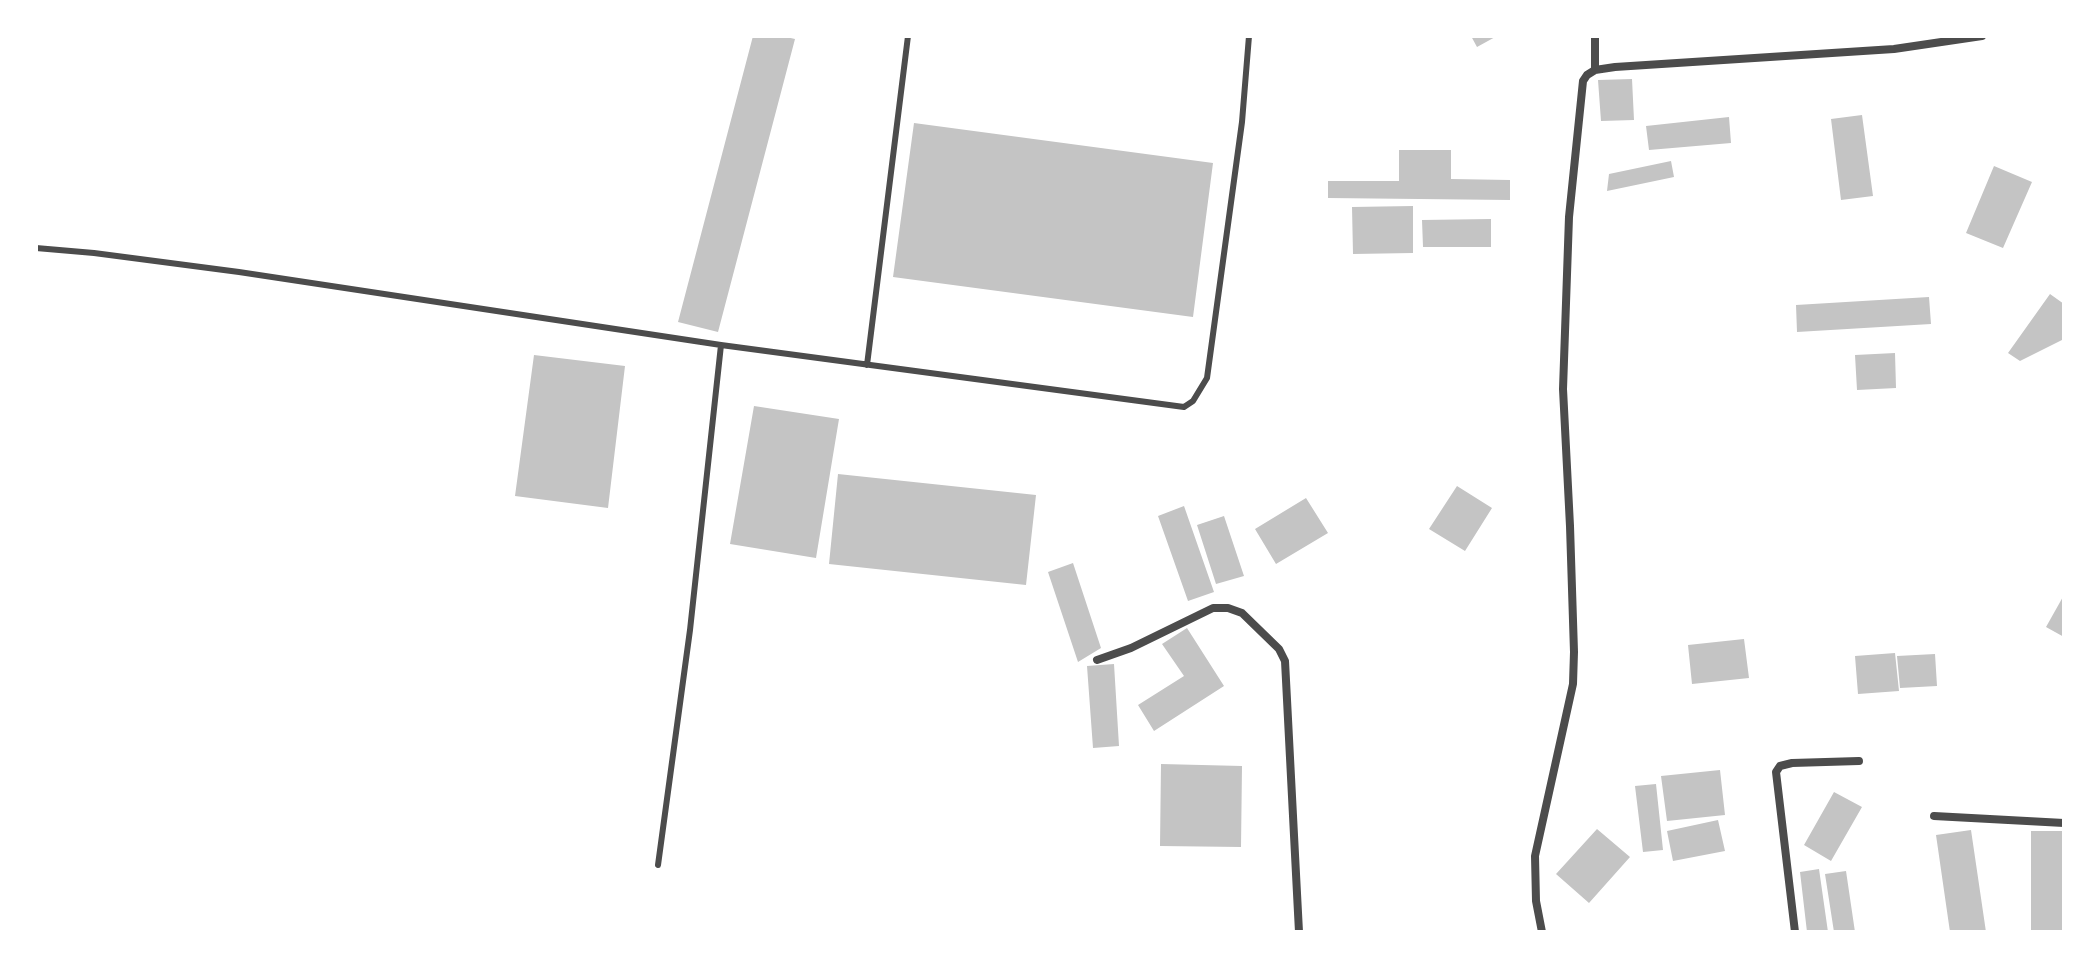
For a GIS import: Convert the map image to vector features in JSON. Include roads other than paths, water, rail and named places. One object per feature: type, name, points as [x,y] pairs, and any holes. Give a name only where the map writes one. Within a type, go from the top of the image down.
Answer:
[{"type":"street","points":[[1595,36],[1595,70]]},
{"type":"street","points":[[1542,932],[1536,901],[1535,856],[1573,684],[1563,389],[1569,217],[1583,81],[1595,70],[1894,49],[1982,36]]},
{"type":"street","points":[[1097,660],[1131,648],[1213,608],[1228,608],[1242,613],[1279,649],[1285,661],[1299,932]]},
{"type":"street","points":[[1795,932],[1776,772],[1780,766],[1792,763],[1859,761]]},
{"type":"street","points":[[1934,816],[2064,823]]},
{"type":"lane","points":[[867,365],[908,36]]},
{"type":"lane","points":[[36,248],[239,272],[721,345],[1184,407],[1193,401],[1207,378],[1242,122],[1249,36]]},
{"type":"lane","points":[[658,865],[690,630],[721,345]]}]
